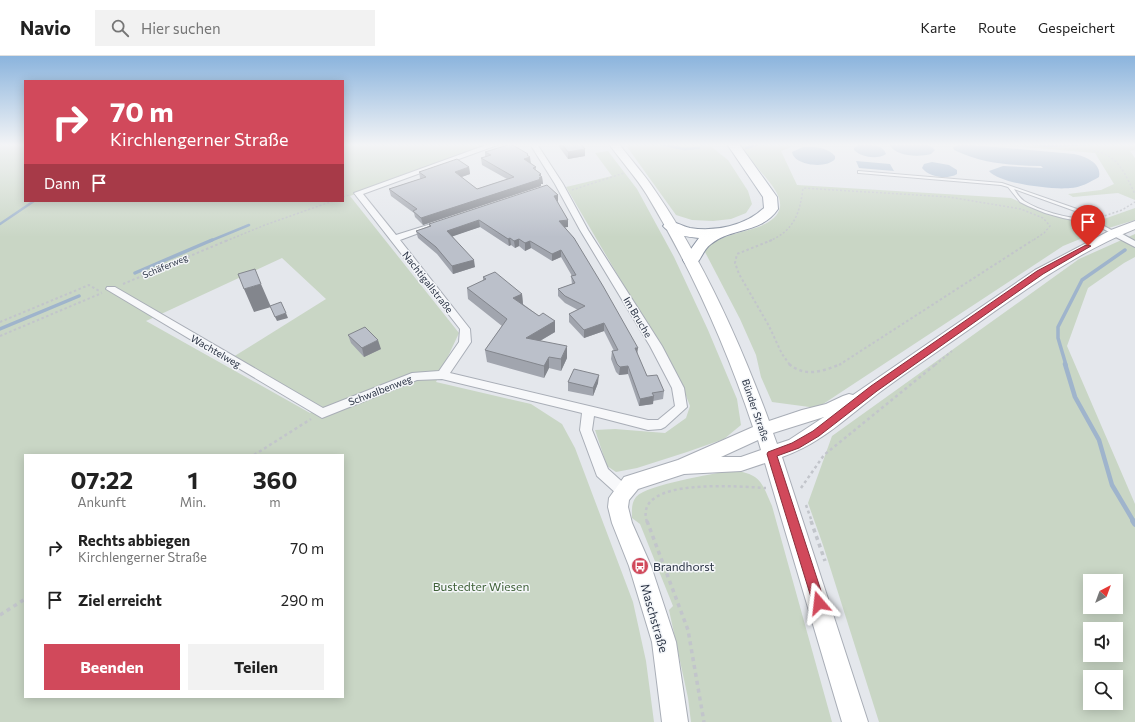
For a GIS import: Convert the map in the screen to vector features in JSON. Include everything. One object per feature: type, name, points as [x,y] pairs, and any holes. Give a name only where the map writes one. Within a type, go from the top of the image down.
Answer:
[{"type":"highway","points":[[671,226],[740,221],[755,215],[761,207],[762,198],[748,175]]},
{"type":"highway","points":[[691,260],[701,243],[709,237],[721,232],[758,222],[771,209],[770,197],[752,175]]},
{"type":"highway","points":[[671,226],[688,232],[721,232]]},
{"type":"street","name":"Nachtigallstraße","points":[[408,175],[358,193],[465,329],[465,342],[442,375]]},
{"type":"street","name":"Im Bruche","points":[[551,175],[656,346],[678,388],[681,407],[661,424],[648,425],[588,412]]},
{"type":"street","name":"Bünder Straße","points":[[637,175],[671,226],[691,260],[744,375],[772,454],[792,488],[855,722]]},
{"type":"street","points":[[394,239],[439,224]]},
{"type":"street","points":[[684,466],[741,464],[796,445],[816,433],[874,388],[1040,273],[1115,233],[1135,225]]},
{"type":"street","points":[[1115,233],[1135,244]]},
{"type":"street","name":"Wachtelweg","points":[[111,289],[322,413]]},
{"type":"street","name":"Schwalbenweg","points":[[322,413],[416,376],[442,375],[588,412]]},
{"type":"street","points":[[588,412],[586,430],[602,472],[623,492],[631,483],[684,466],[763,430],[802,416],[831,409],[874,388]]},
{"type":"street","name":"Maschstraße","points":[[623,492],[619,498],[618,507],[622,523],[640,566],[664,642],[675,722]]},
{"type":"lane","points":[[901,175],[981,181],[1008,186],[1076,210],[1089,220],[1115,233]]},
{"type":"lane","points":[[1008,186],[1022,202],[1080,221],[1089,220]]},
{"type":"lane","points":[[1034,214],[1041,209]]},
{"type":"path","points":[[558,188],[613,175]]},
{"type":"path","points":[[1124,175],[1135,194]]},
{"type":"path","points":[[803,188],[949,197],[1021,209],[1034,214],[1043,218],[1050,226],[1044,233],[841,364],[808,374],[794,368],[785,360],[769,325],[747,291],[736,265],[737,254],[782,236],[795,226],[803,201],[803,188]]},
{"type":"path","name":"Schäferweg","points":[[0,336],[265,225],[330,202]]},
{"type":"path","points":[[1089,220],[1122,210],[1135,202]]},
{"type":"path","points":[[0,322],[89,285],[99,292],[111,289]]},
{"type":"path","points":[[704,722],[688,630],[653,535],[647,523],[645,514],[648,504],[658,495],[700,486],[792,488],[824,455],[955,349]]},
{"type":"path","points":[[256,454],[322,413]]},
{"type":"path","points":[[0,615],[24,600]]},
{"type":"green space","name":"Bustedter Wiesen","points":[[0,175],[24,175],[24,202],[344,202],[344,175],[406,175],[350,196],[459,333],[436,382],[531,404],[562,424],[575,448],[633,602],[646,661],[654,722],[0,722]],"holes":[[[282,258],[326,299],[233,357],[318,407],[310,413],[146,321]]]},
{"type":"green space","points":[[626,175],[637,189],[674,257],[708,330],[737,399],[741,425],[724,439],[637,468],[616,472],[607,466],[595,430],[615,429],[665,433],[686,418],[690,406],[681,383],[566,187],[612,176]]},
{"type":"green space","points":[[647,175],[738,175],[748,191],[752,204],[746,213],[731,219],[713,221],[692,220],[676,215]]},
{"type":"green space","points":[[764,175],[792,175],[797,185],[1011,198],[1042,212],[1087,225],[1135,208],[1135,220],[1102,230],[1063,246],[817,408],[772,402],[761,377],[756,355],[740,319],[705,252],[711,244],[721,239],[757,227],[776,216],[780,207],[779,200],[771,183]]},
{"type":"green space","points":[[1109,175],[1135,175],[1135,200],[1118,193],[1073,197],[1068,194],[1101,190],[1114,184]]},
{"type":"green space","points":[[1135,234],[1135,257],[1088,288],[1067,346],[1135,504],[1135,722],[879,722],[823,545],[808,503],[832,436],[1079,259]]},
{"type":"green space","points":[[731,470],[749,474],[759,480],[772,506],[832,722],[691,722],[688,698],[669,610],[673,606],[640,524],[632,518],[632,510],[634,499],[643,492],[681,480]]},
{"type":"water","points":[[934,175],[955,175],[948,177],[938,177]]},
{"type":"water","points":[[994,175],[1099,175],[1099,177],[1089,183],[1074,188],[1052,188],[1015,183]]},
{"type":"building","points":[[423,175],[459,175],[477,189],[514,177],[511,175],[539,175],[542,177],[539,178],[541,179],[421,218],[413,211],[417,209],[389,189],[426,177]]},
{"type":"building","points":[[547,185],[558,195],[554,196],[568,220],[559,221],[574,238],[603,286],[638,348],[635,348],[647,376],[657,375],[664,391],[652,393],[654,396],[640,399],[628,366],[620,367],[617,364],[612,351],[618,350],[604,323],[584,330],[569,314],[585,306],[565,296],[558,289],[575,283],[571,276],[576,275],[561,250],[552,254],[530,241],[525,243],[519,239],[514,241],[510,238],[508,239],[479,220],[447,231],[474,260],[452,266],[436,247],[416,231],[431,226],[429,224]]},
{"type":"building","points":[[255,269],[261,284],[244,289],[238,274]]},
{"type":"building","points":[[495,272],[522,294],[513,298],[539,316],[543,313],[555,321],[526,338],[567,346],[561,359],[549,357],[544,366],[485,350],[507,319],[467,288],[486,279],[483,277]]},
{"type":"building","points":[[281,302],[286,313],[275,317],[270,306]]},
{"type":"building","points":[[365,327],[378,340],[362,348],[348,335]]},
{"type":"building","points":[[574,369],[599,375],[593,388],[568,382]]},
{"type":"waterway","points":[[0,224],[33,202]]},
{"type":"waterway","points":[[210,241],[249,225]]},
{"type":"waterway","points":[[135,273],[212,240]]},
{"type":"waterway","points":[[1066,365],[1058,338],[1058,327],[1082,280],[1125,250]]},
{"type":"waterway","points":[[0,329],[79,296]]},
{"type":"waterway","points":[[1065,364],[1075,397],[1099,440],[1112,485],[1134,522]]},
{"type":"place","name":"Brandhorst","points":[[640,566]]},
{"type":"route","points":[[819,603],[772,454],[796,445],[816,433],[874,388],[1040,273],[1088,246]]}]
